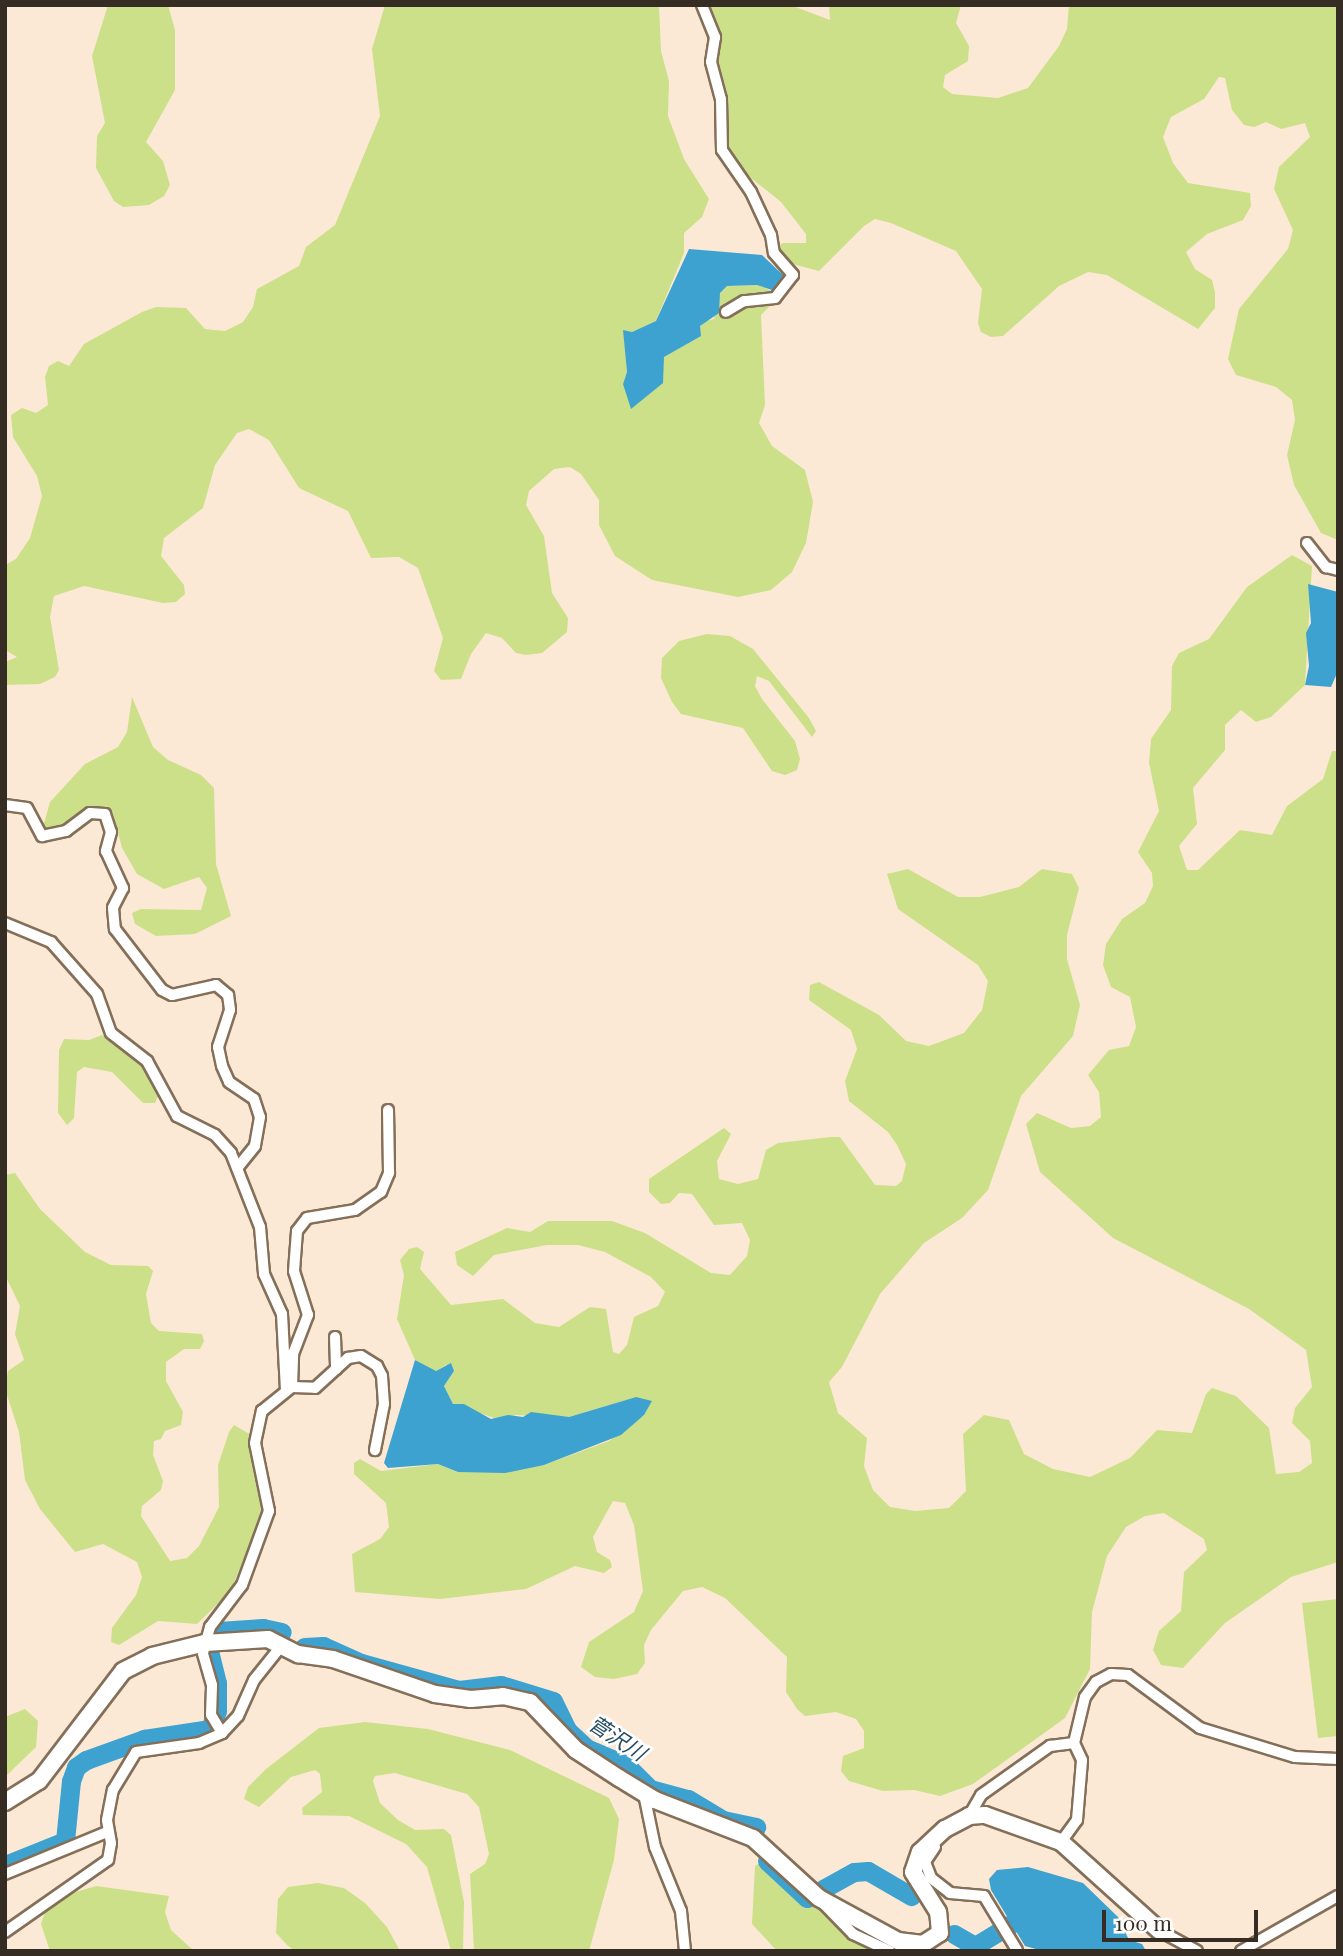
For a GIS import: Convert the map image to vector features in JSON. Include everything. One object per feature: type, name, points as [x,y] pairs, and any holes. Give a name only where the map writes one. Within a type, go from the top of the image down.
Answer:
[{"type":"street","points":[[702,5],[715,37],[711,62],[721,99],[722,150],[751,192],[771,235],[774,253],[793,275],[775,298],[744,301],[726,312]]},
{"type":"street","points":[[1307,543],[1320,562],[1338,570]]},
{"type":"street","points":[[5,805],[27,808],[42,835],[66,831],[90,813],[105,814],[111,832],[106,851],[123,888],[112,918],[122,940],[152,983],[172,995],[216,985],[228,995],[230,1010],[218,1047],[222,1066],[229,1082],[254,1099],[260,1118],[254,1146],[237,1168]]},
{"type":"street","points":[[5,923],[51,942],[97,995],[111,1033],[147,1060],[177,1116],[224,1142],[260,1227],[264,1274],[282,1314],[289,1389]]},
{"type":"street","points":[[289,1389],[293,1354],[307,1315],[294,1272],[297,1231],[307,1218],[355,1210],[381,1192],[389,1173],[388,1110]]},
{"type":"street","points":[[335,1337],[336,1369]]},
{"type":"street","points":[[220,1729],[211,1715],[212,1685],[205,1643],[216,1618],[242,1585],[269,1511],[266,1487],[257,1468],[255,1432],[262,1411],[289,1389],[315,1388],[355,1356],[377,1366],[384,1404],[375,1450]]},
{"type":"street","points":[[5,1802],[51,1768],[123,1671],[152,1656],[205,1643],[252,1638],[282,1645],[298,1654],[333,1659],[435,1694],[518,1697],[541,1711],[576,1750],[644,1794],[753,1838],[819,1898],[853,1934],[889,1951]]},
{"type":"street","points":[[5,1932],[80,1877],[100,1869],[111,1851],[107,1832],[113,1790],[136,1752],[199,1743],[238,1716],[254,1680],[282,1645]]},
{"type":"street","points":[[1061,1842],[1077,1820],[1082,1760],[1074,1743],[1086,1697],[1096,1682],[1111,1674],[1128,1675],[1200,1728],[1295,1758],[1338,1759]]},
{"type":"street","points":[[969,1816],[981,1795],[1050,1746],[1074,1743]]},
{"type":"street","points":[[644,1794],[655,1847],[681,1911],[685,1951]]},
{"type":"street","points":[[819,1898],[877,1933],[911,1943],[932,1942],[940,1933],[940,1923],[917,1885],[913,1863],[945,1829],[969,1816],[985,1815],[1061,1842],[1160,1931],[1197,1951]]},
{"type":"street","points":[[945,1829],[942,1840],[925,1863],[931,1878],[950,1893],[985,1896],[1017,1950]]},
{"type":"street","points":[[5,1874],[107,1832]]},
{"type":"street","points":[[1241,1951],[1338,1896]]},
{"type":"green space","points":[[108,5],[168,5],[175,30],[175,90],[146,142],[163,161],[170,185],[164,196],[149,205],[123,207],[114,201],[96,168],[97,136],[105,123],[92,56]]},
{"type":"green space","points":[[385,5],[659,5],[661,51],[669,81],[668,116],[684,159],[709,199],[702,217],[684,233],[684,253],[656,321],[632,332],[624,331],[627,372],[623,384],[679,347],[705,321],[714,319],[720,293],[727,286],[758,285],[771,291],[770,306],[761,315],[765,405],[759,423],[772,446],[805,470],[813,502],[806,543],[792,572],[771,590],[738,597],[652,580],[615,556],[599,525],[599,500],[581,474],[570,467],[554,469],[529,491],[526,505],[544,536],[552,593],[568,618],[567,632],[542,653],[526,655],[516,653],[502,638],[486,633],[471,654],[461,679],[441,680],[434,671],[443,638],[418,568],[399,557],[371,558],[348,511],[299,488],[269,440],[249,429],[237,433],[215,465],[203,508],[164,538],[161,556],[184,585],[185,594],[176,602],[163,603],[84,586],[54,596],[50,617],[59,670],[55,677],[40,684],[5,685],[5,662],[17,657],[5,650],[5,565],[16,559],[30,538],[42,496],[37,476],[13,437],[11,415],[22,408],[36,413],[48,405],[45,377],[49,366],[58,361],[69,366],[84,344],[142,312],[156,307],[186,308],[205,329],[225,331],[243,322],[253,307],[257,289],[299,266],[306,247],[335,225],[380,116],[372,49]]},
{"type":"green space","points":[[708,5],[790,5],[830,20],[829,5],[961,5],[956,23],[969,46],[968,61],[945,75],[943,87],[952,94],[998,98],[1028,88],[1059,46],[1067,29],[1069,5],[1338,5],[1338,540],[1321,533],[1294,485],[1287,455],[1295,420],[1292,400],[1276,387],[1236,375],[1228,359],[1239,309],[1288,249],[1293,230],[1274,189],[1279,167],[1310,137],[1305,123],[1281,129],[1266,122],[1254,127],[1244,125],[1232,110],[1225,78],[1219,77],[1204,99],[1171,117],[1163,137],[1173,163],[1188,183],[1250,193],[1251,206],[1243,220],[1207,234],[1186,252],[1195,269],[1212,280],[1215,292],[1215,308],[1198,329],[1107,275],[1088,272],[1059,286],[1003,336],[991,337],[981,332],[978,323],[982,289],[956,251],[891,223],[875,219],[864,226],[819,271],[785,262],[775,248],[783,243],[806,243],[806,234],[781,202],[731,162],[725,150]]},
{"type":"green space","points":[[1292,555],[1312,566],[1305,685],[1271,717],[1256,722],[1241,710],[1225,725],[1225,750],[1193,788],[1197,824],[1179,846],[1187,870],[1198,870],[1240,830],[1272,835],[1287,806],[1323,779],[1332,751],[1338,751],[1338,1562],[1291,1577],[1225,1623],[1183,1668],[1161,1665],[1153,1650],[1159,1631],[1181,1611],[1184,1572],[1207,1550],[1204,1539],[1164,1513],[1145,1516],[1126,1527],[1107,1556],[1092,1612],[1090,1669],[1065,1718],[973,1784],[940,1796],[914,1790],[883,1791],[849,1781],[841,1771],[843,1756],[864,1748],[864,1731],[856,1719],[836,1712],[805,1716],[786,1692],[787,1657],[725,1598],[702,1587],[683,1591],[651,1630],[644,1645],[645,1663],[637,1674],[614,1679],[595,1677],[581,1667],[589,1642],[634,1612],[643,1591],[634,1525],[625,1503],[613,1501],[593,1537],[597,1552],[610,1560],[612,1567],[604,1573],[575,1566],[526,1589],[440,1599],[355,1592],[352,1554],[380,1539],[389,1527],[386,1503],[354,1474],[354,1463],[360,1459],[381,1471],[438,1464],[458,1472],[544,1465],[609,1441],[644,1415],[636,1397],[569,1417],[516,1415],[500,1420],[453,1404],[444,1386],[454,1371],[446,1365],[436,1371],[427,1369],[415,1360],[397,1319],[404,1275],[400,1260],[409,1249],[417,1247],[424,1252],[420,1269],[451,1305],[503,1299],[535,1323],[559,1327],[590,1307],[606,1309],[613,1352],[619,1354],[627,1345],[634,1317],[658,1306],[665,1292],[651,1277],[605,1252],[578,1245],[547,1245],[494,1255],[473,1276],[457,1265],[455,1252],[507,1228],[530,1232],[548,1221],[612,1221],[645,1233],[711,1273],[730,1275],[747,1256],[750,1240],[742,1223],[714,1225],[692,1194],[679,1193],[670,1203],[661,1204],[649,1192],[649,1179],[724,1128],[731,1134],[717,1161],[719,1179],[738,1184],[758,1179],[766,1150],[778,1143],[840,1137],[875,1185],[896,1186],[902,1181],[906,1164],[897,1145],[888,1132],[849,1101],[845,1081],[857,1049],[851,1030],[809,1000],[810,985],[819,982],[879,1015],[906,1041],[929,1046],[964,1033],[982,1010],[988,981],[978,965],[898,909],[887,874],[908,869],[958,897],[980,897],[1019,887],[1042,869],[1072,874],[1079,888],[1067,935],[1067,959],[1080,1005],[1073,1036],[1021,1096],[988,1190],[962,1218],[924,1243],[880,1294],[842,1367],[829,1382],[838,1413],[867,1438],[864,1466],[873,1490],[890,1507],[915,1511],[949,1508],[966,1491],[963,1434],[984,1415],[1009,1420],[1024,1454],[1053,1469],[1090,1477],[1130,1458],[1157,1430],[1192,1433],[1206,1394],[1212,1388],[1236,1396],[1269,1428],[1276,1474],[1299,1472],[1312,1463],[1310,1441],[1292,1423],[1295,1408],[1312,1387],[1306,1350],[1249,1309],[1113,1238],[1040,1172],[1026,1124],[1037,1113],[1071,1128],[1090,1126],[1101,1117],[1099,1092],[1088,1075],[1109,1050],[1129,1046],[1136,1027],[1130,997],[1111,987],[1103,965],[1106,944],[1122,919],[1145,903],[1153,886],[1152,873],[1138,852],[1159,811],[1149,763],[1151,739],[1171,710],[1172,666],[1179,653],[1209,639],[1247,587]]},
{"type":"green space","points":[[707,634],[730,636],[753,649],[809,718],[816,731],[812,737],[769,681],[757,676],[755,686],[762,699],[795,741],[800,759],[797,770],[785,775],[772,771],[743,728],[681,714],[672,702],[661,678],[662,658],[679,641]]},
{"type":"green space","points":[[132,697],[153,747],[168,760],[201,775],[214,788],[216,864],[231,916],[195,934],[156,936],[135,924],[132,913],[141,909],[201,910],[207,888],[199,877],[164,889],[137,874],[122,848],[113,813],[94,809],[50,835],[43,827],[50,802],[85,764],[118,747],[127,732]]},
{"type":"green space","points":[[102,1035],[135,1045],[149,1057],[159,1094],[155,1103],[143,1103],[112,1072],[84,1067],[77,1072],[74,1118],[67,1125],[58,1113],[59,1050],[64,1039],[89,1040]]},
{"type":"green space","points":[[15,1173],[40,1209],[85,1252],[111,1265],[148,1266],[153,1271],[146,1294],[151,1323],[159,1331],[202,1334],[204,1341],[200,1349],[184,1349],[166,1362],[166,1381],[183,1412],[181,1425],[165,1431],[161,1439],[154,1441],[153,1455],[163,1481],[161,1490],[142,1506],[141,1516],[170,1561],[187,1558],[199,1546],[219,1507],[218,1465],[229,1432],[234,1425],[253,1436],[265,1495],[263,1514],[230,1592],[197,1624],[158,1621],[119,1645],[111,1642],[112,1628],[136,1595],[142,1577],[137,1562],[103,1544],[75,1552],[40,1509],[25,1480],[19,1432],[5,1389],[8,1371],[24,1360],[15,1334],[20,1306],[5,1275],[5,1175]]},
{"type":"green space","points":[[1338,1599],[1338,1736],[1318,1738],[1302,1603]]},
{"type":"green space","points":[[25,1709],[38,1721],[36,1747],[5,1777],[5,1717]]},
{"type":"green space","points":[[365,1722],[428,1729],[510,1750],[609,1798],[619,1819],[614,1860],[589,1951],[474,1951],[470,1874],[485,1864],[489,1854],[479,1807],[467,1794],[395,1773],[375,1776],[373,1781],[380,1803],[398,1820],[415,1830],[444,1829],[451,1835],[464,1902],[463,1951],[451,1951],[427,1867],[406,1844],[349,1816],[303,1815],[302,1808],[322,1792],[320,1774],[315,1770],[291,1777],[259,1807],[244,1799],[248,1787],[266,1769],[319,1728]]},
{"type":"green space","points":[[762,1862],[904,1951],[777,1951],[752,1924],[755,1866]]},
{"type":"green space","points":[[318,1883],[344,1888],[365,1903],[387,1927],[400,1951],[295,1951],[287,1945],[276,1933],[278,1899],[288,1887]]},
{"type":"green space","points":[[96,1886],[169,1896],[165,1912],[171,1930],[194,1951],[50,1951],[41,1924],[45,1912],[62,1896]]},
{"type":"water","points":[[689,249],[762,255],[785,277],[775,291],[757,285],[727,286],[720,293],[719,313],[700,326],[701,336],[664,357],[663,383],[631,409],[623,384],[627,372],[623,330],[632,332],[656,321]]},
{"type":"water","points":[[1308,584],[1338,592],[1338,671],[1331,687],[1305,685],[1309,666],[1306,633],[1311,623]]},
{"type":"water","points":[[415,1360],[436,1371],[451,1363],[454,1371],[444,1386],[453,1404],[464,1404],[491,1419],[508,1415],[523,1417],[531,1412],[569,1417],[636,1397],[652,1401],[644,1415],[621,1435],[544,1465],[505,1473],[458,1472],[438,1464],[388,1468],[384,1463]]},
{"type":"water","points":[[1028,1867],[1083,1883],[1118,1917],[1129,1940],[1142,1944],[1146,1951],[1043,1951],[1025,1946],[991,1890],[989,1879],[997,1870]]},
{"type":"waterway","name":"菅沢川","points":[[218,1631],[263,1628],[282,1632]]},
{"type":"waterway","name":"菅沢川","points":[[304,1647],[323,1646],[361,1663],[459,1690],[501,1685],[553,1701],[567,1730],[586,1748],[626,1765],[650,1789],[688,1799],[723,1820],[756,1827]]},
{"type":"waterway","name":"菅沢川","points":[[5,1865],[65,1841],[71,1781],[76,1767],[86,1760],[144,1739],[210,1729],[217,1711],[217,1683],[210,1654]]},
{"type":"waterway","name":"菅沢川","points":[[767,1861],[807,1898],[810,1896]]},
{"type":"waterway","name":"菅沢川","points":[[823,1889],[854,1872],[868,1871],[911,1896]]},
{"type":"waterway","name":"菅沢川","points":[[954,1934],[975,1946],[1026,1915],[1034,1915]]}]
